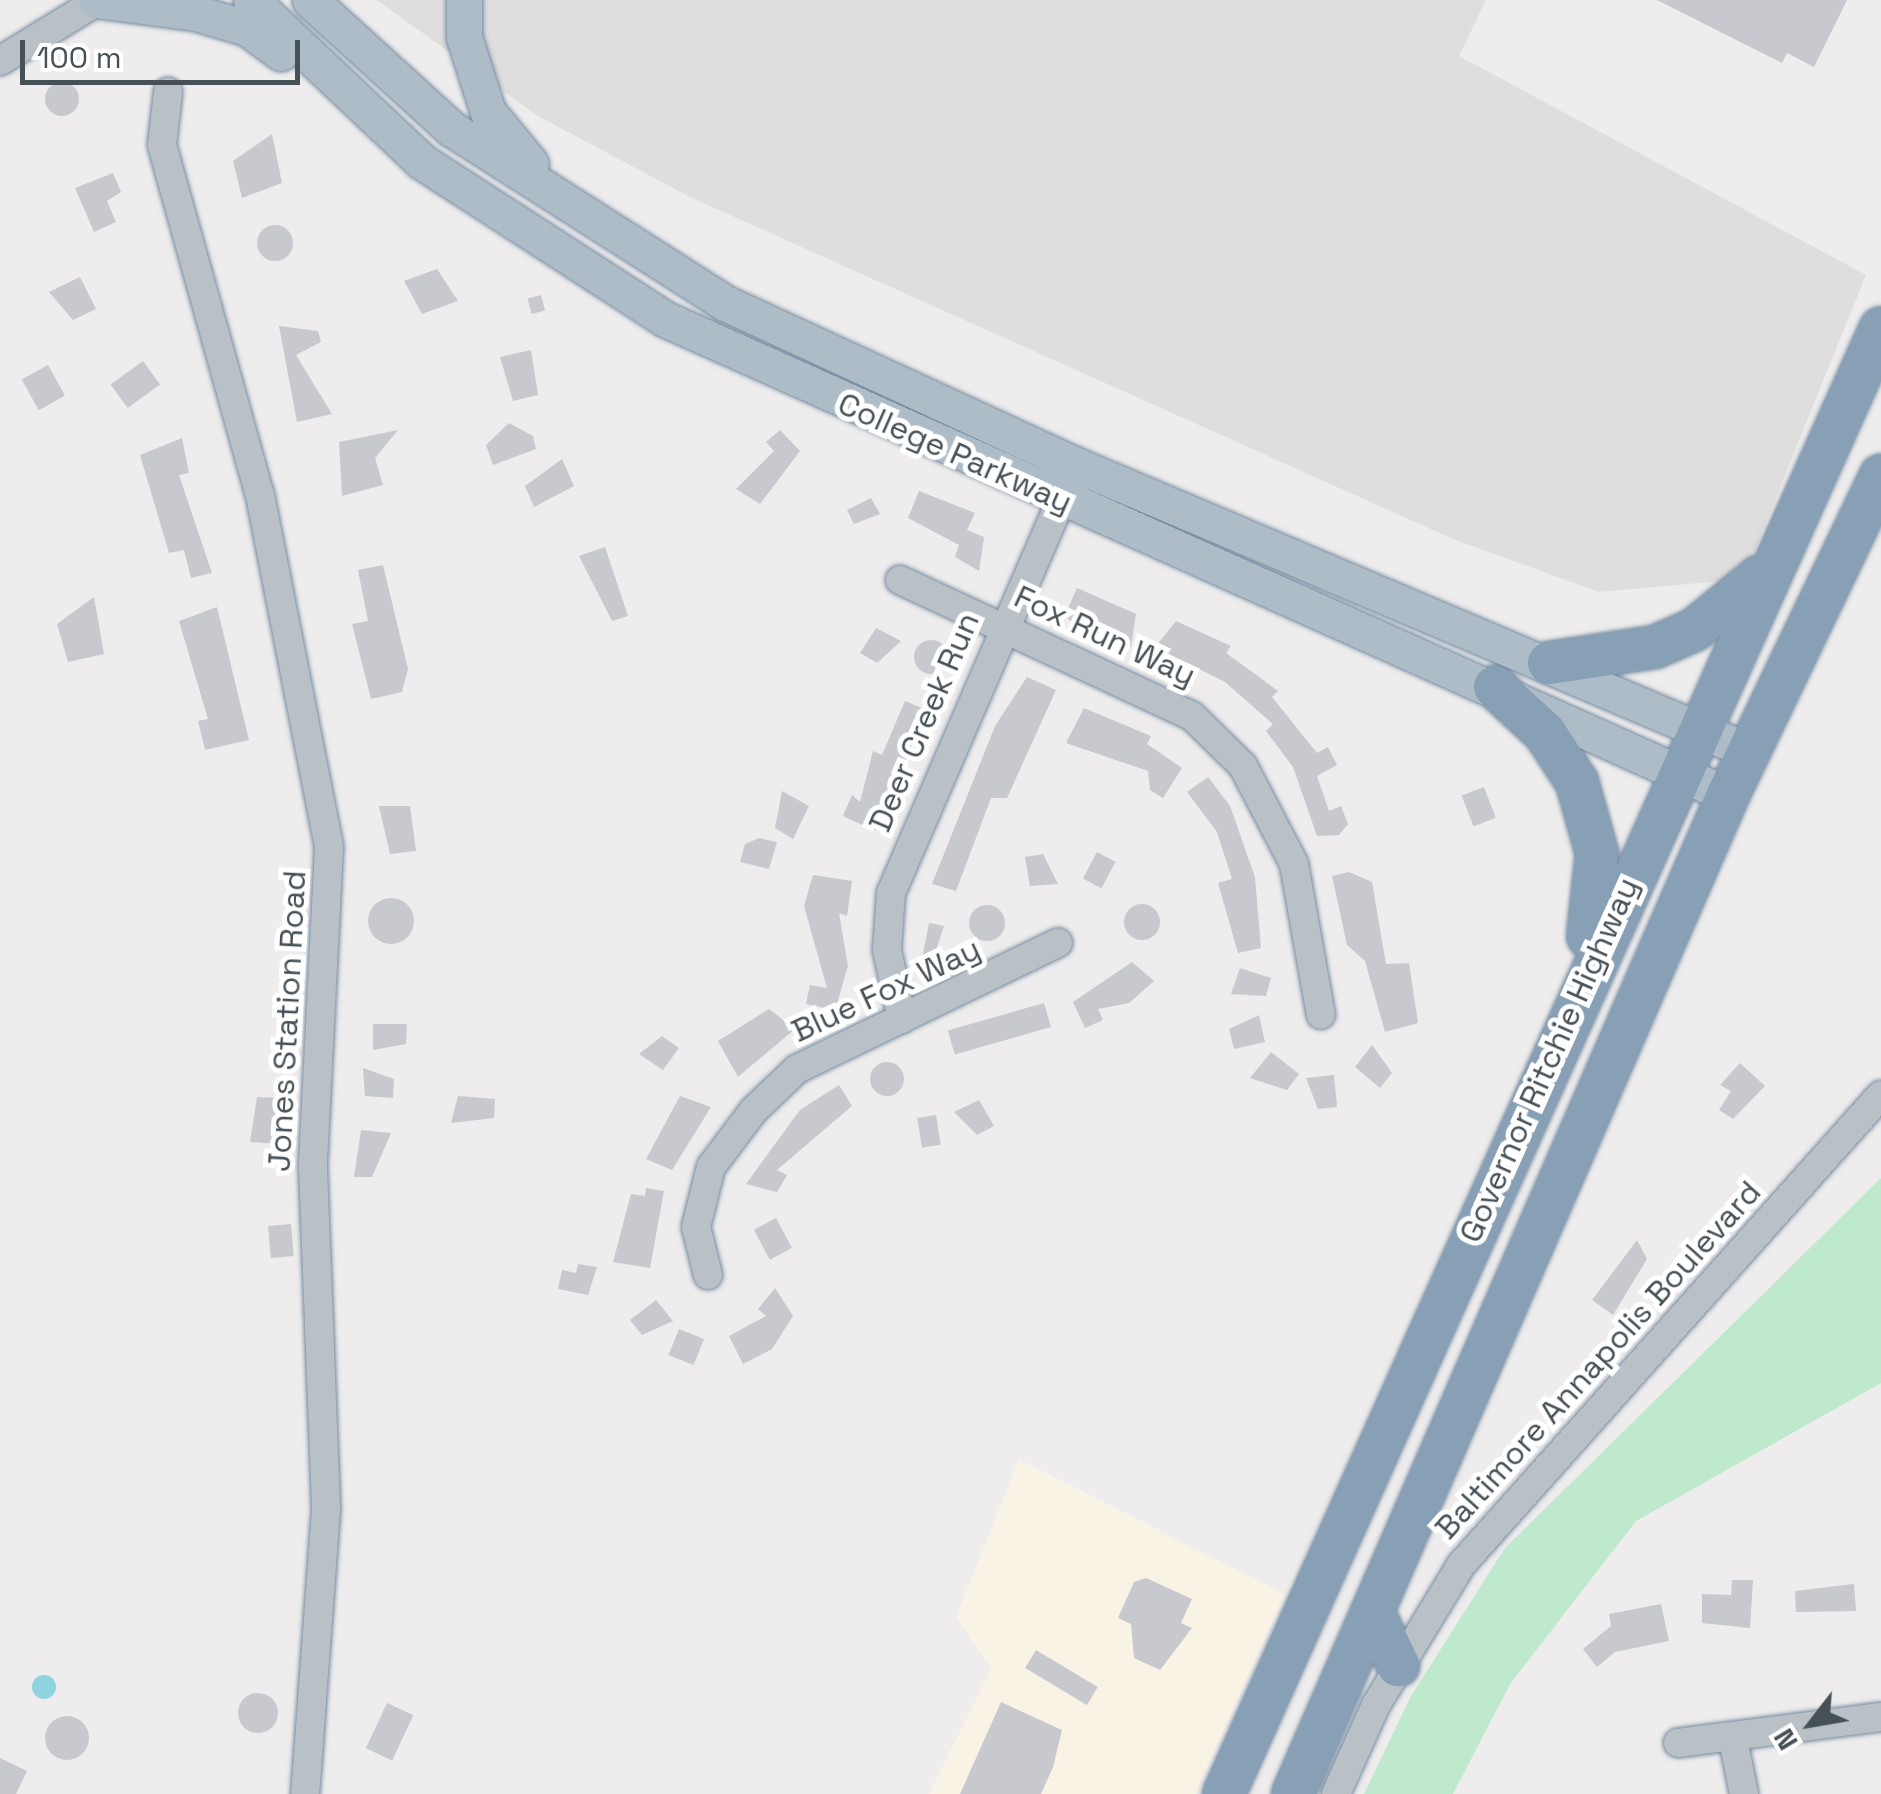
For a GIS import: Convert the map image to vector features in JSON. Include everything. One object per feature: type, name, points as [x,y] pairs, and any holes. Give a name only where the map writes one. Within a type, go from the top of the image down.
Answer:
[{"type":"highway","name":"Governor Ritchie Highway","points":[[1224,1794],[1676,771],[1881,328]]},
{"type":"highway","name":"Governor Ritchie Highway","points":[[1293,1794],[1728,795],[1881,476]]},
{"type":"highway","points":[[1549,663],[1655,647],[1694,630],[1771,567]]},
{"type":"highway","points":[[1496,687],[1566,761],[1591,824],[1596,895],[1578,996]]},
{"type":"highway","points":[[1248,1794],[1314,1646],[1330,1554]]},
{"type":"highway","points":[[1373,1612],[1398,1665]]},
{"type":"main road","points":[[96,0],[246,28],[343,96]]},
{"type":"main road","name":"College Parkway","points":[[251,0],[343,96],[506,222],[665,319],[1060,501],[1496,687],[1728,795]]},
{"type":"main road","name":"College Parkway","points":[[310,0],[452,130],[600,229],[725,303],[1076,465],[1751,752]]},
{"type":"main road","points":[[464,0],[464,37],[488,112],[600,229]]},
{"type":"street","points":[[0,61],[96,0]]},
{"type":"street","name":"Jones Station Road","points":[[168,92],[162,145],[260,495],[329,847],[313,1168],[326,1510],[305,1794]]},
{"type":"street","name":"Deer Creek Run","points":[[902,1019],[887,950],[891,893],[1003,626],[1076,465]]},
{"type":"street","name":"Fox Run Way","points":[[900,580],[1192,716],[1243,766],[1294,864],[1321,1015]]},
{"type":"street","name":"Blue Fox Way","points":[[708,1275],[696,1226],[711,1167],[746,1118],[797,1068],[1058,942]]},
{"type":"street","name":"Baltimore Annapolis Boulevard","points":[[1336,1794],[1398,1665],[1504,1513],[1881,1095]]},
{"type":"street","points":[[1678,1742],[1732,1740],[1881,1717]]},
{"type":"street","points":[[1732,1740],[1744,1794]]},
{"type":"shaded area","points":[[377,0],[1486,0],[1459,56],[1866,275],[1743,579],[1599,592],[1453,539],[690,197],[538,116]]},
{"type":"shaded area","points":[[1019,1459],[1285,1594],[1195,1794],[929,1794],[991,1669],[956,1617]]},
{"type":"green space","points":[[1881,1178],[1881,1383],[1636,1521],[1510,1684],[1453,1794],[1364,1794],[1411,1696],[1505,1548]]},
{"type":"water","points":[[44,1675],[56,1687],[44,1699],[32,1687]]},
{"type":"building","points":[[1657,0],[1847,0],[1814,67],[1787,53],[1782,63]]},
{"type":"building","points":[[62,82],[74,87],[79,99],[74,111],[62,116],[50,111],[45,99],[50,87]]},
{"type":"building","points":[[272,134],[282,183],[242,198],[233,161]]},
{"type":"building","points":[[113,173],[121,192],[107,201],[116,222],[94,232],[75,188]]},
{"type":"building","points":[[275,225],[288,230],[293,243],[288,256],[275,261],[262,256],[257,243],[262,230]]},
{"type":"building","points":[[437,269],[458,301],[422,314],[404,281]]},
{"type":"building","points":[[80,277],[96,309],[73,320],[49,292]]},
{"type":"building","points":[[541,295],[545,310],[532,314],[527,299]]},
{"type":"building","points":[[279,326],[318,331],[321,342],[296,355],[332,414],[297,422]]},
{"type":"building","points":[[531,350],[538,395],[513,401],[500,357]]},
{"type":"building","points":[[143,361],[160,384],[128,408],[111,385]]},
{"type":"building","points":[[48,365],[65,396],[39,410],[22,380]]},
{"type":"building","points":[[509,423],[533,436],[536,449],[493,465],[486,445]]},
{"type":"building","points":[[398,430],[375,458],[383,485],[342,496],[339,442]]},
{"type":"building","points":[[780,430],[800,451],[760,504],[736,489],[774,451],[766,442]]},
{"type":"building","points":[[182,438],[189,473],[179,475],[212,573],[191,578],[184,550],[169,553],[140,455]]},
{"type":"building","points":[[562,459],[574,486],[534,507],[525,486]]},
{"type":"building","points":[[919,491],[975,513],[967,530],[984,537],[979,571],[955,557],[959,545],[908,518]]},
{"type":"building","points":[[871,498],[880,514],[854,524],[847,510]]},
{"type":"building","points":[[605,547],[628,616],[612,621],[579,556]]},
{"type":"building","points":[[383,565],[408,669],[402,692],[371,699],[352,624],[368,621],[358,570]]},
{"type":"building","points":[[1077,588],[1136,614],[1131,647],[1072,623],[1065,615]]},
{"type":"building","points":[[94,597],[104,654],[68,662],[57,624]]},
{"type":"building","points":[[217,607],[249,740],[205,750],[198,721],[208,719],[179,621]]},
{"type":"building","points":[[1176,621],[1231,646],[1226,653],[1278,691],[1272,697],[1317,753],[1328,747],[1337,765],[1317,776],[1329,811],[1341,806],[1348,824],[1339,835],[1317,836],[1293,767],[1266,731],[1273,724],[1225,682],[1155,647]]},
{"type":"building","points":[[876,628],[901,641],[877,663],[860,653]]},
{"type":"building","points":[[931,640],[943,645],[948,657],[943,669],[931,674],[919,669],[914,657],[919,645]]},
{"type":"building","points":[[1027,677],[1056,690],[1007,798],[991,798],[956,891],[932,884],[995,726]]},
{"type":"building","points":[[905,701],[927,710],[875,831],[843,816],[852,795],[860,802],[873,751],[882,755]]},
{"type":"building","points":[[1084,708],[1151,736],[1147,744],[1182,768],[1163,798],[1150,790],[1148,771],[1066,743]]},
{"type":"building","points":[[1208,777],[1230,806],[1255,877],[1261,948],[1238,953],[1218,883],[1232,879],[1217,832],[1187,792]]},
{"type":"building","points":[[1484,787],[1496,818],[1473,826],[1462,796]]},
{"type":"building","points":[[782,791],[809,806],[793,839],[775,828]]},
{"type":"building","points":[[379,806],[410,806],[416,851],[390,854]]},
{"type":"building","points":[[759,838],[777,842],[769,869],[740,862],[745,844]]},
{"type":"building","points":[[1097,852],[1116,862],[1101,888],[1083,878]]},
{"type":"building","points":[[1043,854],[1058,884],[1030,886],[1025,857]]},
{"type":"building","points":[[1349,872],[1372,882],[1386,964],[1409,963],[1418,1023],[1385,1032],[1365,961],[1347,945],[1332,876]]},
{"type":"building","points":[[813,875],[852,881],[847,916],[839,913],[848,966],[835,1010],[806,1004],[810,985],[827,988],[804,906]]},
{"type":"building","points":[[391,898],[407,905],[414,921],[407,937],[391,944],[375,937],[368,921],[375,905]]},
{"type":"building","points":[[1142,904],[1154,910],[1160,922],[1154,934],[1142,940],[1130,934],[1124,922],[1130,910]]},
{"type":"building","points":[[987,905],[1000,910],[1005,923],[1000,936],[987,941],[974,936],[969,923],[974,910]]},
{"type":"building","points":[[929,923],[944,926],[929,971],[920,969]]},
{"type":"building","points":[[1132,962],[1154,981],[1129,1003],[1098,1009],[1103,1020],[1085,1028],[1073,1002]]},
{"type":"building","points":[[1240,968],[1271,978],[1266,996],[1231,994]]},
{"type":"building","points":[[1044,1003],[1051,1027],[955,1055],[948,1031]]},
{"type":"building","points":[[769,1009],[795,1029],[738,1077],[718,1041]]},
{"type":"building","points":[[1259,1015],[1265,1042],[1234,1049],[1229,1029]]},
{"type":"building","points":[[373,1024],[407,1024],[406,1044],[373,1050]]},
{"type":"building","points":[[662,1036],[679,1048],[663,1070],[639,1054]]},
{"type":"building","points":[[1372,1045],[1392,1073],[1380,1088],[1355,1067]]},
{"type":"building","points":[[1271,1052],[1299,1074],[1287,1090],[1250,1078]]},
{"type":"building","points":[[887,1062],[899,1067],[904,1079],[899,1091],[887,1096],[875,1091],[870,1079],[875,1067]]},
{"type":"building","points":[[1740,1063],[1765,1086],[1733,1119],[1719,1110],[1731,1091],[1720,1085]]},
{"type":"building","points":[[363,1068],[394,1079],[393,1098],[365,1096]]},
{"type":"building","points":[[1334,1075],[1337,1107],[1318,1109],[1306,1078]]},
{"type":"building","points":[[839,1085],[852,1106],[777,1170],[787,1175],[777,1192],[746,1184],[800,1110]]},
{"type":"building","points":[[458,1096],[495,1099],[494,1118],[451,1123]]},
{"type":"building","points":[[680,1096],[711,1107],[672,1170],[646,1159]]},
{"type":"building","points":[[257,1097],[279,1098],[281,1144],[250,1142]]},
{"type":"building","points":[[979,1100],[994,1126],[977,1135],[954,1112]]},
{"type":"building","points":[[936,1115],[941,1145],[922,1148],[917,1118]]},
{"type":"building","points":[[361,1130],[391,1133],[372,1177],[354,1177]]},
{"type":"building","points":[[646,1188],[664,1191],[650,1268],[613,1262],[631,1194],[645,1196]]},
{"type":"building","points":[[776,1218],[792,1248],[770,1260],[754,1230]]},
{"type":"building","points":[[291,1224],[294,1256],[271,1258],[268,1226]]},
{"type":"building","points":[[1637,1240],[1647,1259],[1613,1315],[1592,1300]]},
{"type":"building","points":[[578,1264],[597,1267],[588,1295],[558,1289],[562,1270],[576,1273]]},
{"type":"building","points":[[775,1288],[793,1316],[772,1349],[743,1364],[729,1336],[766,1316],[758,1309]]},
{"type":"building","points":[[656,1300],[673,1321],[642,1335],[630,1320]]},
{"type":"building","points":[[679,1329],[704,1339],[694,1365],[669,1355]]},
{"type":"building","points":[[1146,1578],[1192,1599],[1181,1623],[1192,1628],[1160,1670],[1134,1658],[1131,1624],[1118,1618],[1134,1582]]},
{"type":"building","points":[[1732,1580],[1753,1580],[1750,1628],[1702,1623],[1702,1594],[1731,1595]]},
{"type":"building","points":[[1854,1584],[1856,1611],[1796,1612],[1795,1591]]},
{"type":"building","points":[[1661,1604],[1669,1641],[1615,1652],[1597,1667],[1583,1649],[1611,1626],[1609,1614]]},
{"type":"building","points":[[1036,1650],[1098,1687],[1087,1705],[1025,1668]]},
{"type":"building","points":[[258,1693],[272,1699],[278,1713],[272,1727],[258,1733],[244,1727],[238,1713],[244,1699]]},
{"type":"building","points":[[1001,1702],[1062,1730],[1041,1794],[960,1794]]},
{"type":"building","points":[[387,1703],[413,1715],[392,1761],[366,1748]]},
{"type":"building","points":[[67,1716],[83,1722],[89,1738],[83,1754],[67,1760],[51,1754],[45,1738],[51,1722]]},
{"type":"building","points":[[0,1758],[27,1771],[16,1794],[0,1794]]}]
